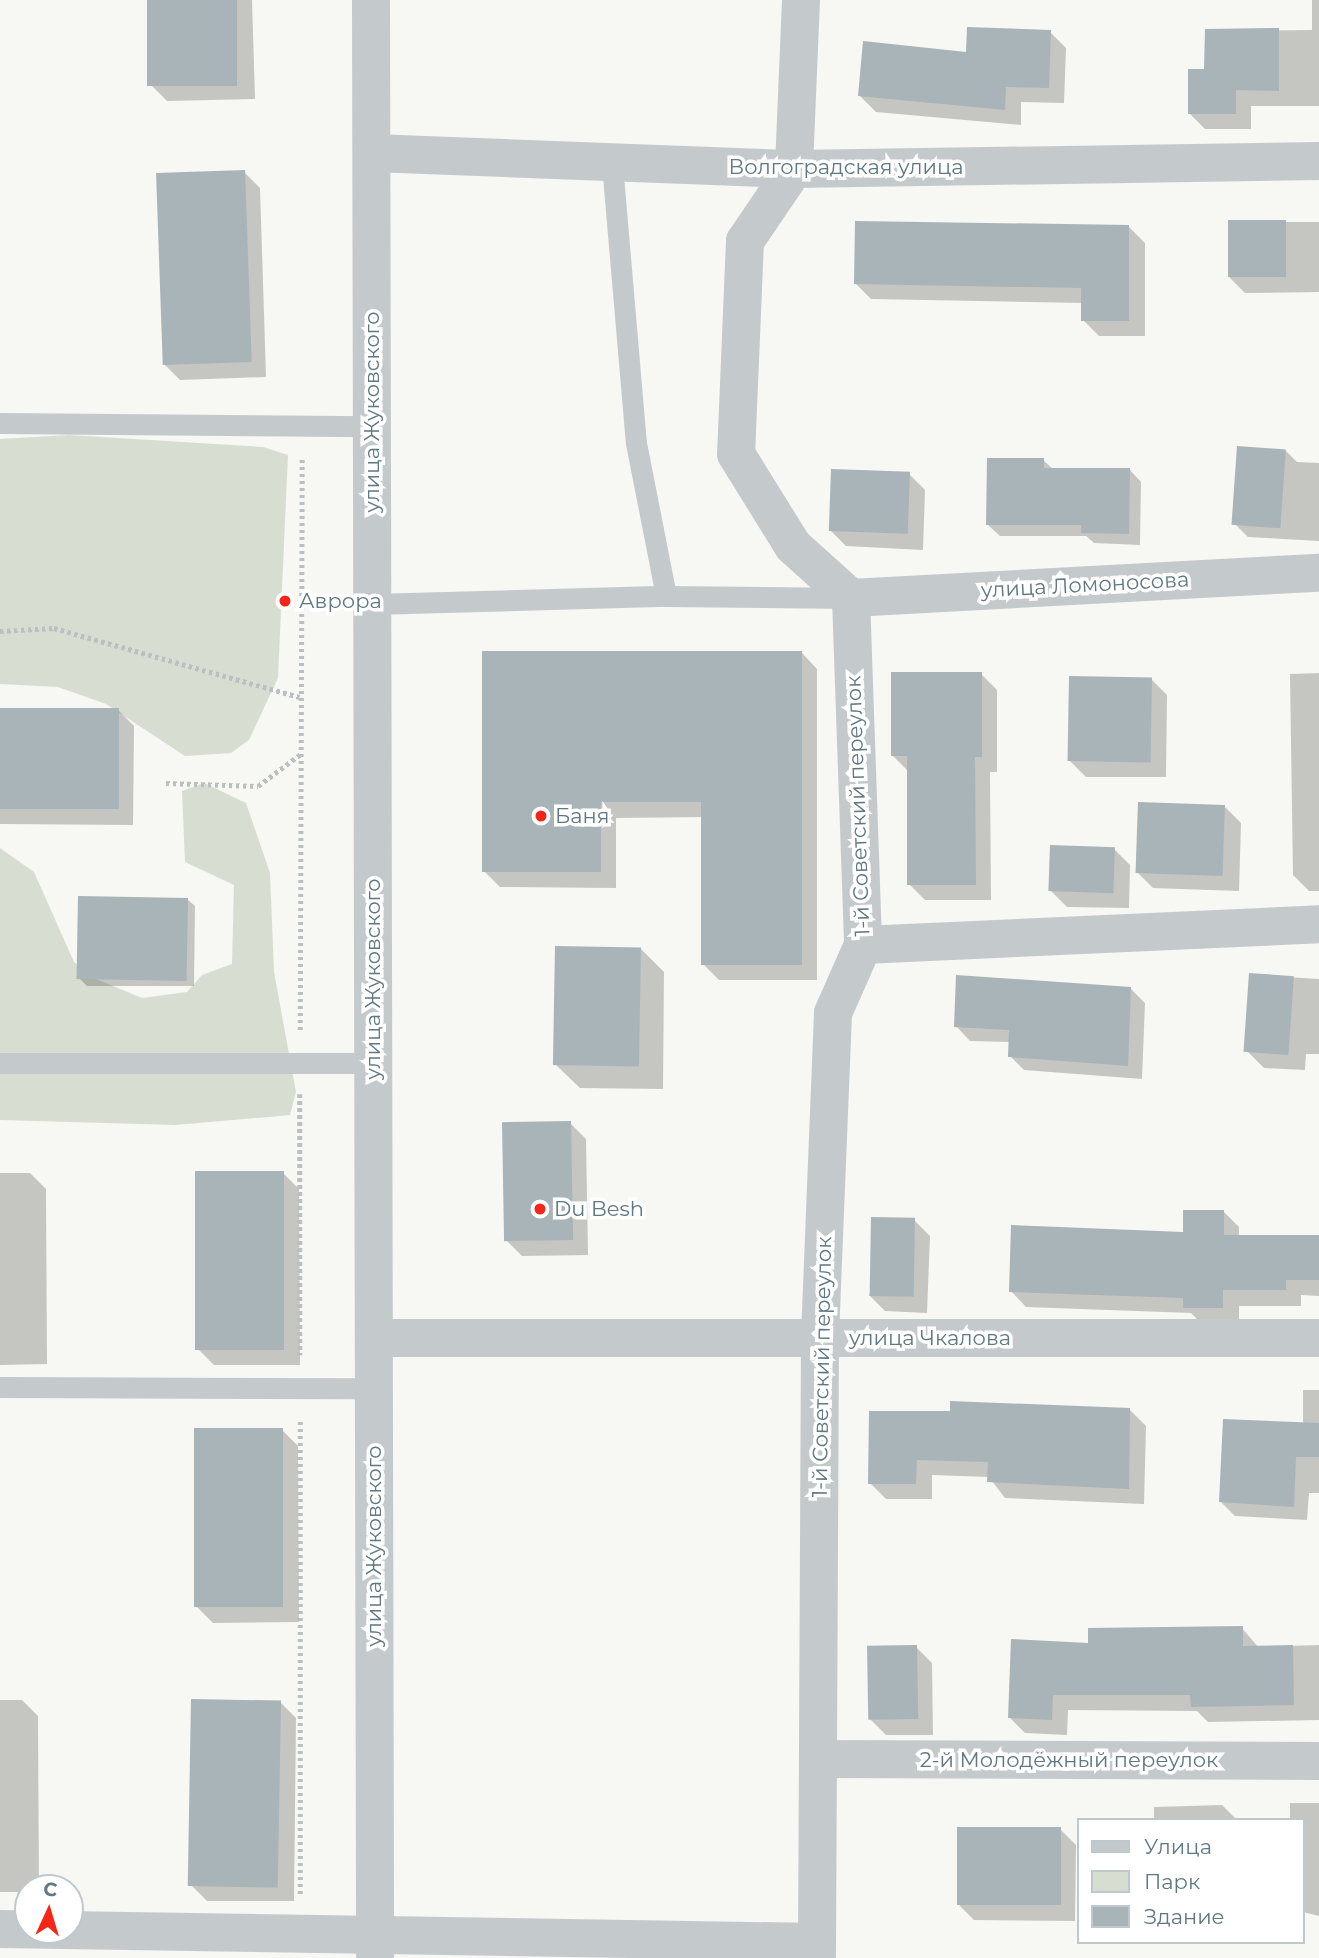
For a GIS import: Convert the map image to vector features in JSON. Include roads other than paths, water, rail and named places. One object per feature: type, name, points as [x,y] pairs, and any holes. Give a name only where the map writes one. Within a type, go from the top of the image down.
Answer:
[{"type":"street","name":"улица Жуковского","points":[[371,0],[375,1948]]},
{"type":"street","points":[[801,0],[794,169],[745,241],[736,454],[793,546],[851,597]]},
{"type":"street","name":"Волгоградская улица","points":[[373,153],[435,152],[612,164],[794,169],[1319,161]]},
{"type":"street","name":"улица Ломоносова","points":[[851,597],[1319,573]]},
{"type":"street","name":"1-й Советский переулок","points":[[817,1950],[820,1338],[834,1013],[863,946],[851,597]]},
{"type":"street","points":[[863,946],[1319,924]]},
{"type":"street","name":"улица Чкалова","points":[[374,1338],[1319,1338]]},
{"type":"street","name":"2-й Молодёжный переулок","points":[[818,1759],[1319,1761]]},
{"type":"street","points":[[0,1929],[375,1948],[817,1950]]},
{"type":"lane","points":[[612,164],[636,443],[666,596]]},
{"type":"lane","points":[[0,422],[372,426]]},
{"type":"lane","points":[[372,604],[666,596],[851,597]]},
{"type":"lane","points":[[0,1063],[373,1063]]},
{"type":"lane","points":[[0,1387],[374,1388]]},
{"type":"place","name":"Аврора","points":[[285,601]]},
{"type":"place","name":"Баня","points":[[541,816]]},
{"type":"place","name":"Du Besh","points":[[540,1209]]}]
